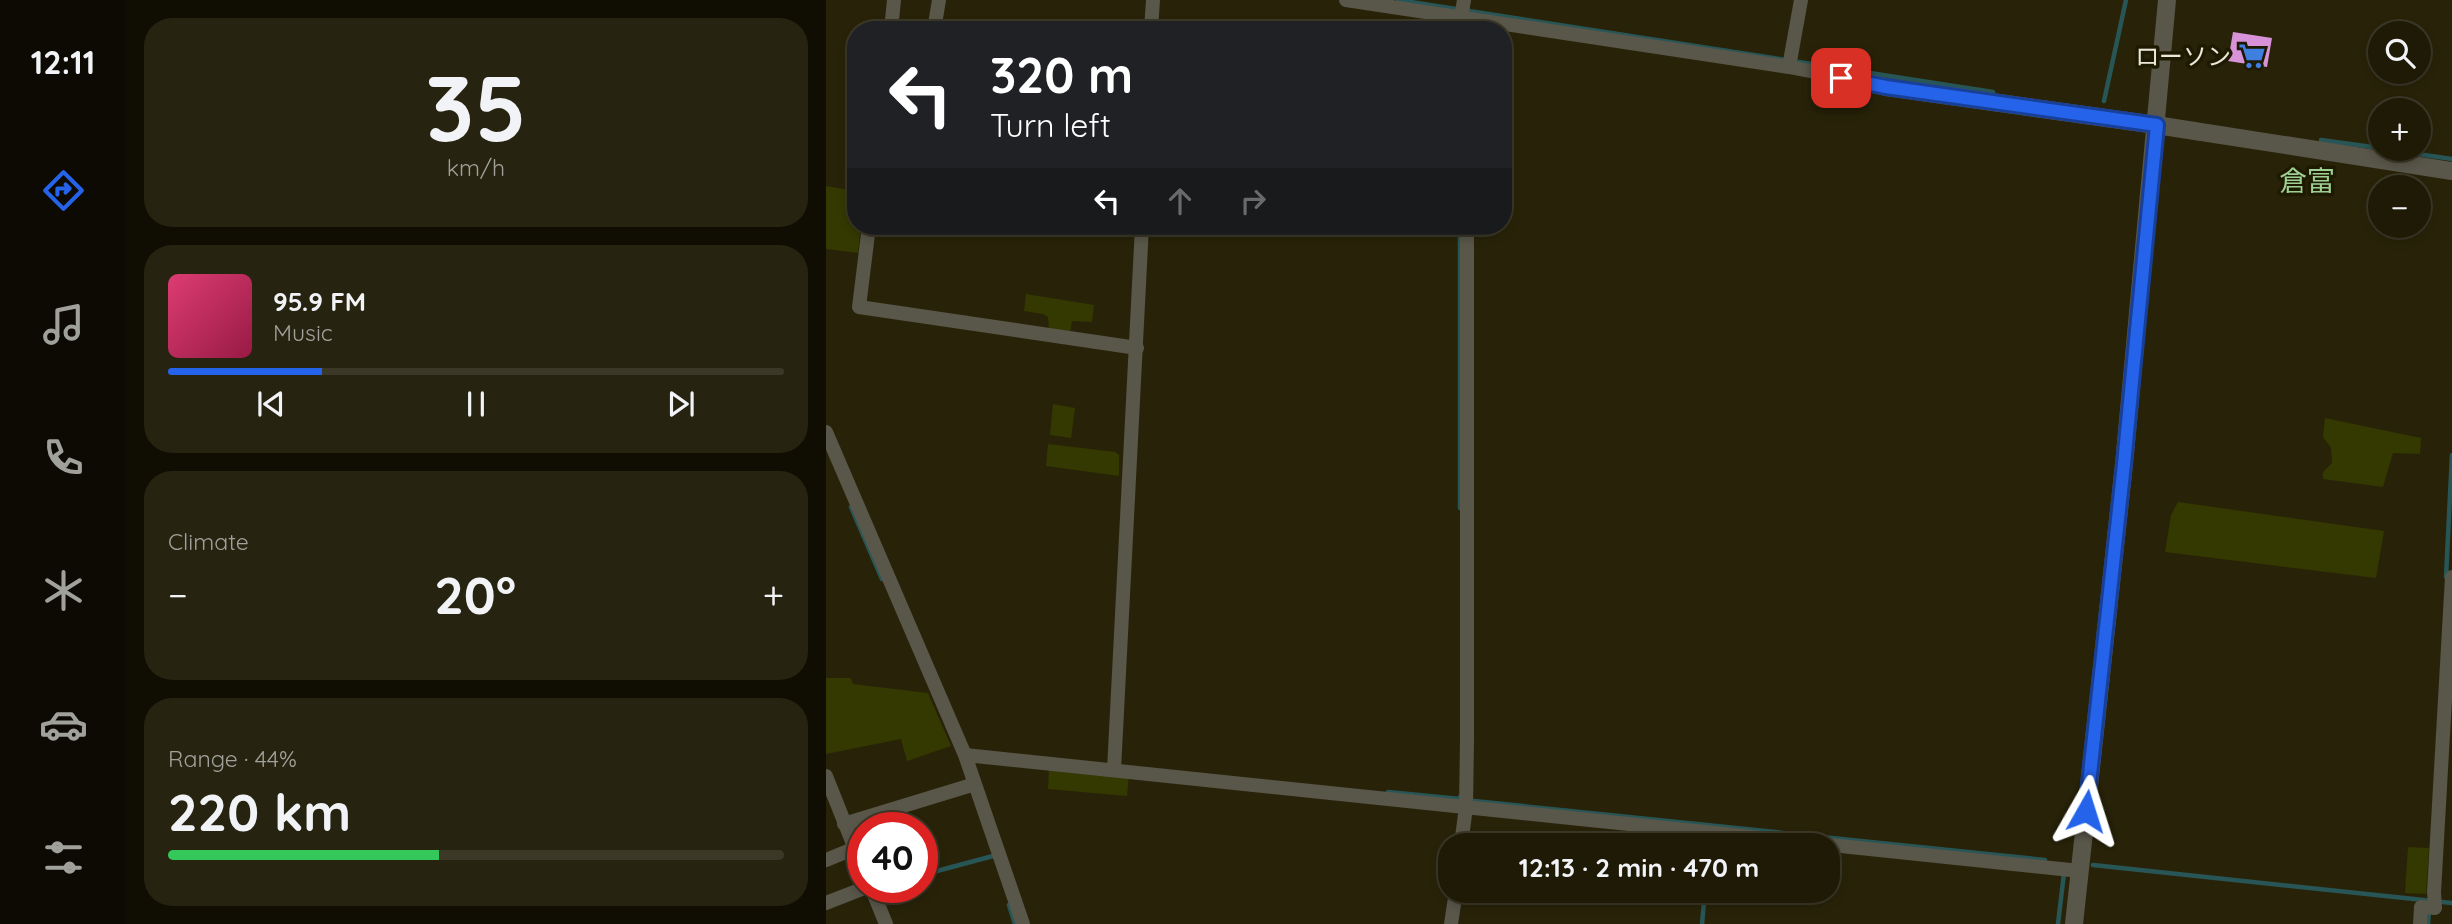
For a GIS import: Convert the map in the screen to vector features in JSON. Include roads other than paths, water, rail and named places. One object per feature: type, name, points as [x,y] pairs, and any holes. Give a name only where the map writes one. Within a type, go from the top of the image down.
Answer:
[{"type":"street","points":[[892,21],[894,0]]},
{"type":"street","points":[[936,21],[939,0]]},
{"type":"street","points":[[1152,21],[1153,0]]},
{"type":"street","points":[[1346,0],[1464,13],[1790,62],[1841,78],[1886,87],[2157,125],[2452,171]]},
{"type":"street","points":[[1790,62],[1801,0]]},
{"type":"street","points":[[2074,924],[2124,464],[2167,0]]},
{"type":"street","points":[[868,235],[859,307],[1131,347]]},
{"type":"street","points":[[1114,770],[1131,347],[1141,235]]},
{"type":"street","points":[[1463,833],[1466,807],[1467,235]]},
{"type":"street","points":[[826,432],[965,755],[1023,924]]},
{"type":"street","points":[[2420,924],[2421,906],[2431,904],[2452,577]]},
{"type":"street","points":[[965,755],[2080,871]]},
{"type":"street","points":[[826,776],[847,832]]},
{"type":"street","points":[[844,824],[975,784]]},
{"type":"street","points":[[826,860],[847,851]]},
{"type":"street","points":[[826,903],[847,895]]},
{"type":"street","points":[[876,903],[886,924]]},
{"type":"street","points":[[1451,924],[1454,903]]},
{"type":"waterway","points":[[1398,0],[1993,92]]},
{"type":"waterway","points":[[2104,101],[2126,0]]},
{"type":"waterway","points":[[2321,140],[2368,146]]},
{"type":"waterway","points":[[2431,156],[2452,159]]},
{"type":"waterway","points":[[1460,235],[1460,508]]},
{"type":"waterway","points":[[2446,577],[2452,455]]},
{"type":"waterway","points":[[851,507],[882,579]]},
{"type":"waterway","points":[[1388,792],[1460,797]]},
{"type":"waterway","points":[[1474,801],[2045,860]]},
{"type":"waterway","points":[[938,871],[993,856]]},
{"type":"waterway","points":[[2093,865],[2452,903]]},
{"type":"waterway","points":[[2058,924],[2064,873]]},
{"type":"waterway","points":[[1702,924],[1704,903]]},
{"type":"waterway","points":[[1009,905],[1015,924]]},
{"type":"waterway","points":[[2428,924],[2429,911]]},
{"type":"place","name":"ローソン","points":[[2252,56]]},
{"type":"district","name":"倉富","points":[[2307,180]]}]
